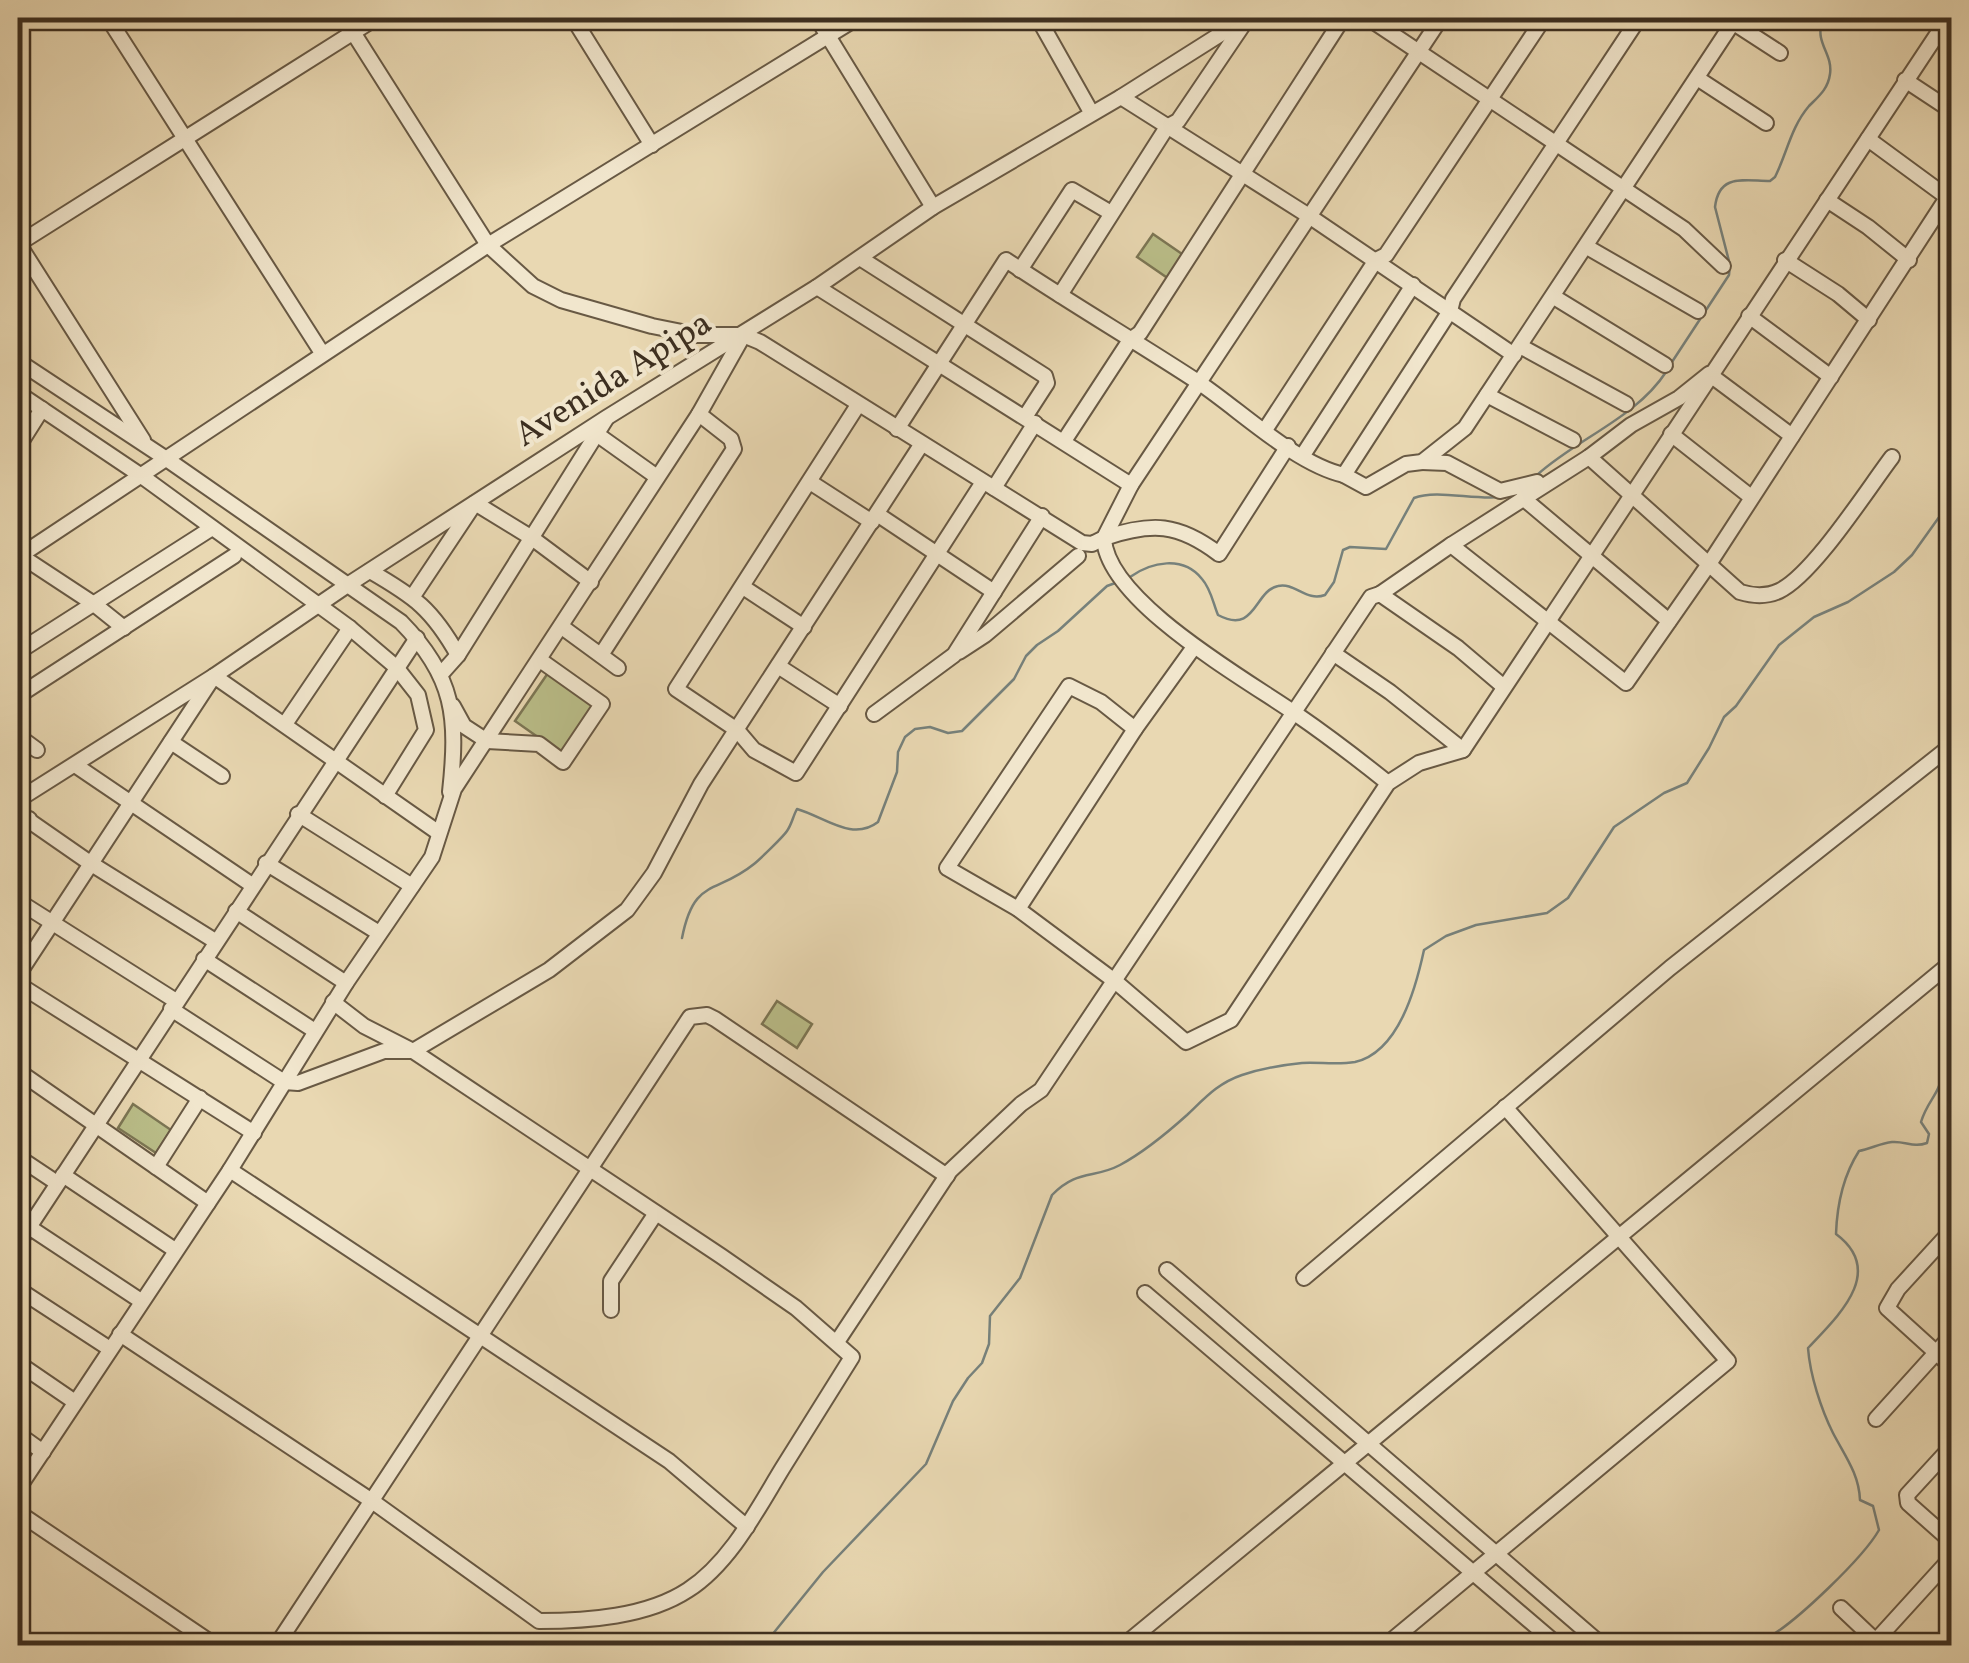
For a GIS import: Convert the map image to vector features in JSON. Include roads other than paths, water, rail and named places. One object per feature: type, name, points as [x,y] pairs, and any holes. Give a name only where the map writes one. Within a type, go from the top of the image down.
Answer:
[{"type":"street","points":[[108,18],[322,353]]},
{"type":"street","points":[[344,18],[488,246],[533,286],[561,300],[697,335],[743,335],[772,349],[1082,543],[1092,544],[1129,530],[1178,530],[1195,536],[1219,554],[1288,446]]},
{"type":"street","points":[[148,447],[18,243],[376,18]]},
{"type":"street","points":[[572,18],[652,145]]},
{"type":"street","points":[[817,18],[933,207]]},
{"type":"street","points":[[124,628],[18,555],[143,477],[322,353],[488,246],[857,18]]},
{"type":"street","points":[[1038,18],[1091,112]]},
{"type":"street","points":[[1060,295],[1167,127],[1178,120],[1247,18]]},
{"type":"street","name":"Avenida Apipa","points":[[18,800],[606,418],[818,288],[933,207],[1247,18]]},
{"type":"street","points":[[1064,441],[1130,340],[1140,333],[1343,18]]},
{"type":"street","points":[[1368,18],[1684,229],[1723,266]]},
{"type":"street","points":[[1388,783],[1293,712],[1194,647],[1118,578],[1108,562],[1104,538],[1131,486],[1441,18]]},
{"type":"street","points":[[1265,430],[1376,260],[1386,255],[1544,18]]},
{"type":"street","points":[[1344,475],[1450,312],[1452,300],[1639,18]]},
{"type":"street","points":[[1422,462],[1465,428],[1732,19],[1780,54]]},
{"type":"street","points":[[1136,729],[1086,692],[1069,686],[947,868],[1018,909],[1116,982],[1186,1042],[1231,1020],[1388,783],[1418,763],[1463,750],[1709,374],[1948,22]]},
{"type":"street","points":[[1696,78],[1766,124]]},
{"type":"street","points":[[1905,80],[1952,111]]},
{"type":"street","points":[[1121,96],[1310,216],[1450,312],[1517,351],[1626,404]]},
{"type":"street","points":[[1451,545],[1626,683],[1709,564],[1949,194],[1868,139]]},
{"type":"street","points":[[1020,270],[1072,190],[1112,213]]},
{"type":"street","points":[[1828,200],[1909,260]]},
{"type":"street","points":[[1586,247],[1698,311]]},
{"type":"street","points":[[858,405],[676,690],[736,730],[754,750],[796,773],[939,553],[989,485],[1030,420],[1048,380],[860,258]]},
{"type":"street","points":[[896,429],[1006,260],[1201,384],[1302,455],[1366,487],[1406,464],[1422,462],[1447,463],[1506,492],[1561,474]]},
{"type":"street","points":[[1785,260],[1838,294],[1869,320]]},
{"type":"street","points":[[1302,455],[1413,285]]},
{"type":"street","points":[[818,288],[1131,486]]},
{"type":"street","points":[[1554,297],[1664,365]]},
{"type":"street","points":[[1748,316],[1831,377]]},
{"type":"street","points":[[448,801],[698,414],[743,335]]},
{"type":"street","points":[[18,361],[349,584],[417,638],[431,653],[441,674],[454,750],[448,801],[432,857],[18,1488]]},
{"type":"street","points":[[1709,374],[1792,436]]},
{"type":"street","points":[[837,1342],[947,1176],[1021,1104],[1042,1090],[1371,598],[1631,426],[1680,398],[1709,374]]},
{"type":"street","points":[[18,393],[320,603],[396,667],[418,695],[426,730],[384,796]]},
{"type":"street","points":[[1487,395],[1572,440]]},
{"type":"street","points":[[18,447],[42,410]]},
{"type":"street","points":[[601,655],[734,449],[730,439],[698,414]]},
{"type":"street","points":[[441,674],[458,655],[606,418]]},
{"type":"street","points":[[1671,434],[1751,497]]},
{"type":"street","points":[[598,435],[658,477]]},
{"type":"street","points":[[18,900],[284,1082],[306,1080],[384,1051],[413,1051],[548,970],[627,910],[644,891],[701,784],[921,445]]},
{"type":"street","points":[[1589,457],[1745,594],[1762,596],[1782,590],[1831,542],[1892,457]]},
{"type":"street","points":[[810,482],[939,553],[994,592]]},
{"type":"street","points":[[1523,498],[1669,621]]},
{"type":"street","points":[[413,596],[475,503],[532,538],[591,582]]},
{"type":"street","points":[[954,655],[1042,516]]},
{"type":"street","points":[[18,652],[212,528]]},
{"type":"street","points":[[18,696],[234,556]]},
{"type":"street","points":[[874,714],[985,635],[1078,556]]},
{"type":"street","points":[[370,570],[413,596],[440,624],[458,655]]},
{"type":"street","points":[[743,587],[804,627]]},
{"type":"street","points":[[1380,594],[1458,648],[1504,687]]},
{"type":"street","points":[[562,627],[618,668]]},
{"type":"street","points":[[284,724],[350,628]]},
{"type":"street","points":[[18,1244],[417,638]]},
{"type":"street","points":[[1018,909],[1194,647]]},
{"type":"street","points":[[1333,652],[1463,750]]},
{"type":"street","points":[[447,696],[464,726],[487,741],[539,744],[563,762],[602,704],[540,660]]},
{"type":"street","points":[[778,666],[840,706]]},
{"type":"street","points":[[18,975],[214,676],[439,833]]},
{"type":"street","points":[[18,736],[37,750]]},
{"type":"street","points":[[170,742],[222,776]]},
{"type":"street","points":[[1304,1278],[1670,968],[1952,746]]},
{"type":"street","points":[[75,765],[252,885]]},
{"type":"street","points":[[298,814],[412,886]]},
{"type":"street","points":[[18,838],[24,816],[90,864],[215,942]]},
{"type":"street","points":[[266,863],[380,932]]},
{"type":"street","points":[[236,911],[346,983]]},
{"type":"street","points":[[204,959],[315,1031]]},
{"type":"street","points":[[1123,1646],[1946,966]]},
{"type":"street","points":[[18,984],[254,1133]]},
{"type":"street","points":[[120,1334],[372,1501],[539,1622],[606,1616],[667,1602],[709,1573],[746,1527],[852,1357],[781,1298],[413,1051],[364,1026],[334,1002]]},
{"type":"street","points":[[276,1646],[690,1017],[715,1019],[947,1176]]},
{"type":"street","points":[[18,1071],[208,1203]]},
{"type":"street","points":[[156,1166],[200,1098]]},
{"type":"street","points":[[1385,1646],[1728,1362],[1504,1107]]},
{"type":"street","points":[[18,1157],[175,1250]]},
{"type":"street","points":[[230,1170],[669,1461],[746,1527]]},
{"type":"street","points":[[611,1310],[611,1281],[656,1213]]},
{"type":"street","points":[[29,1227],[141,1301]]},
{"type":"street","points":[[1952,1230],[1898,1289],[1886,1308],[1952,1368]]},
{"type":"street","points":[[1167,1270],[1603,1646]]},
{"type":"street","points":[[18,1289],[110,1349]]},
{"type":"street","points":[[1146,1292],[1560,1646]]},
{"type":"street","points":[[1876,1419],[1952,1335]]},
{"type":"street","points":[[18,1362],[75,1402]]},
{"type":"street","points":[[18,1434],[43,1452]]},
{"type":"street","points":[[1952,1446],[1908,1495],[1908,1502],[1952,1542]]},
{"type":"street","points":[[22,1515],[210,1644]]},
{"type":"street","points":[[1840,1608],[1876,1644],[1952,1557]]},
{"type":"waterway","points":[[1670,365],[1729,275],[1715,207],[1717,196],[1734,181],[1770,181],[1775,177],[1798,123],[1829,79],[1829,60],[1820,29],[1822,22],[1831,18]]},
{"type":"waterway","points":[[1835,18],[1859,22],[1865,18]]},
{"type":"waterway","points":[[1537,475],[1623,415],[1666,372]]},
{"type":"waterway","points":[[1130,577],[1167,563],[1186,566],[1205,583],[1218,615],[1240,620],[1278,586],[1312,596],[1325,595],[1334,582],[1343,550],[1386,549],[1414,498],[1433,494],[1500,497]]},
{"type":"waterway","points":[[763,1646],[823,1572],[926,1464],[953,1401],[982,1363],[989,1344],[990,1316],[1020,1278],[1052,1195],[1070,1181],[1111,1169],[1138,1154],[1233,1078],[1279,1066],[1349,1063],[1370,1056],[1394,1032],[1403,1016],[1424,950],[1446,936],[1476,925],[1547,913],[1568,898],[1614,827],[1664,793],[1687,783],[1724,717],[1779,645],[1814,617],[1848,602],[1894,572],[1912,555],[1952,499]]},
{"type":"waterway","points":[[682,938],[700,896],[757,861],[787,831],[797,809],[848,829],[868,828],[878,822],[905,737],[915,729],[930,727],[948,733],[962,731],[1014,679],[1037,645],[1107,586],[1118,582]]},
{"type":"waterway","points":[[1746,1646],[1769,1637],[1812,1603],[1845,1572],[1879,1530],[1873,1506],[1860,1500],[1854,1473],[1824,1413],[1808,1348],[1843,1308],[1857,1279],[1857,1263],[1851,1249],[1836,1234],[1842,1191],[1853,1161],[1859,1151],[1884,1144],[1927,1143],[1929,1134],[1921,1122],[1940,1084],[1942,1068],[1952,1064]]}]
